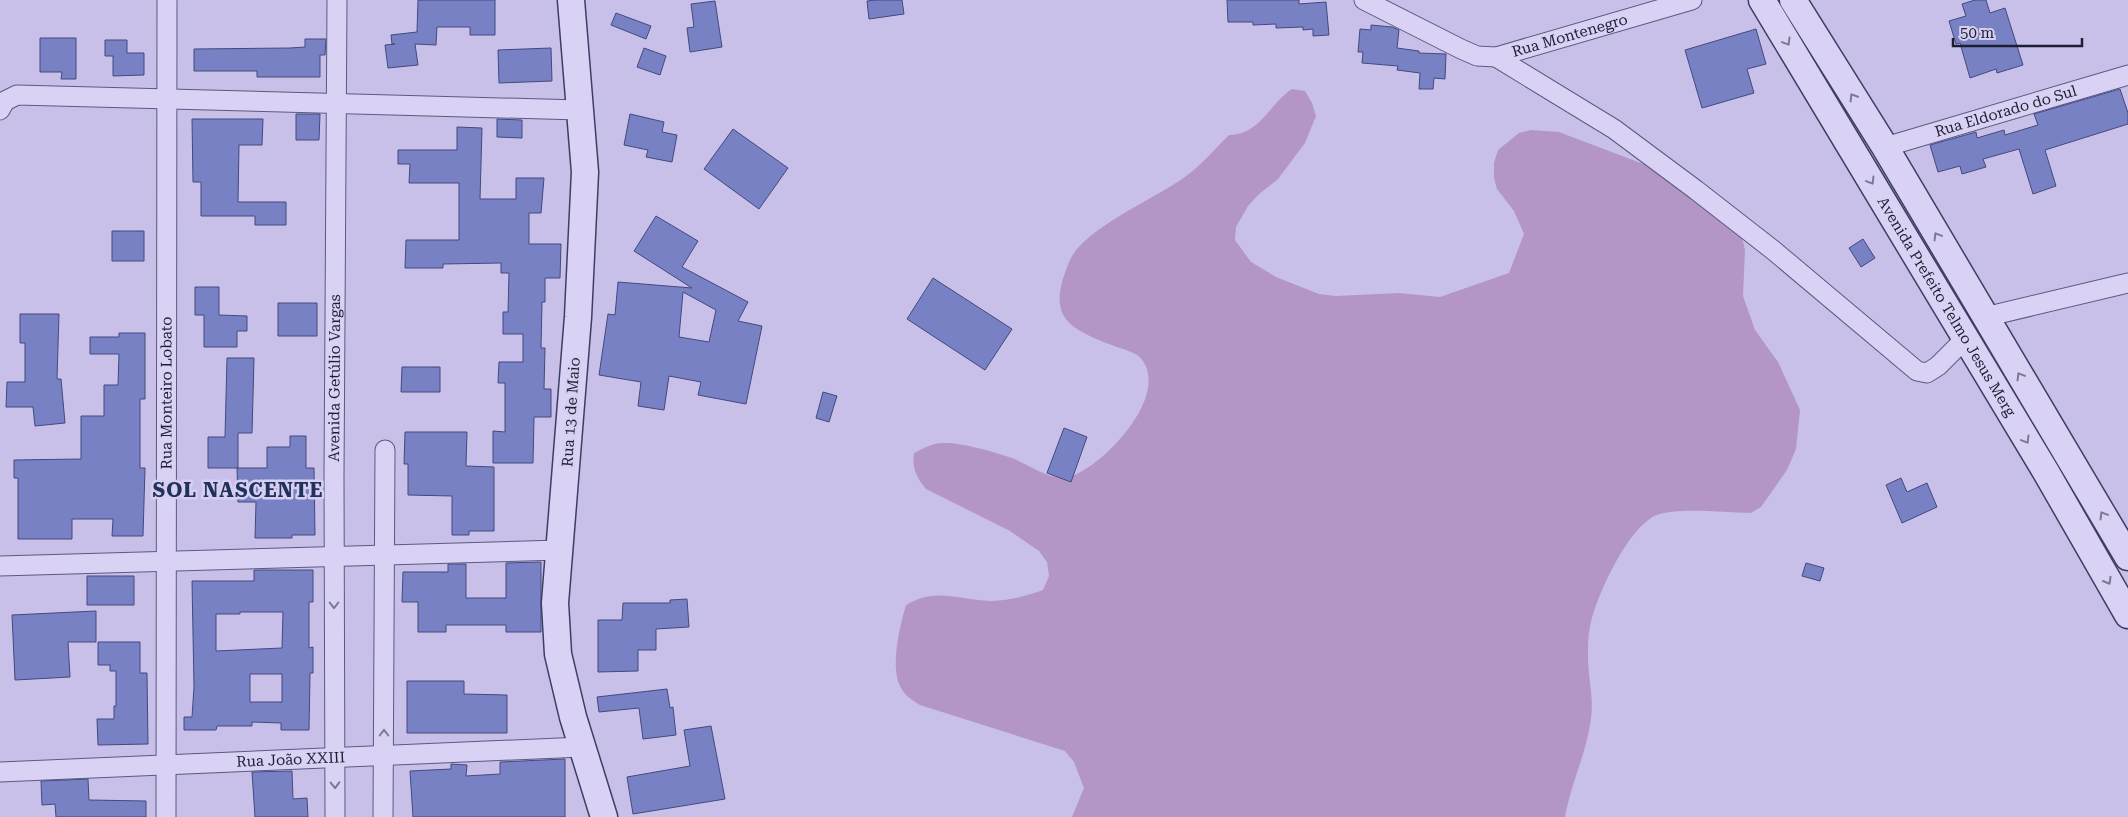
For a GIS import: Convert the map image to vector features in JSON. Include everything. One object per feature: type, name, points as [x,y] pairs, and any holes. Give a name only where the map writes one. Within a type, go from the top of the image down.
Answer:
[{"type":"main road","name":"Rua 13 de Maio","points":[[571,0],[585,172],[579,307],[555,603],[558,654],[582,747],[604,817]]},
{"type":"main road","name":"Avenida Prefeito Telmo Jesus Merg","points":[[1762,0],[2128,615]]},
{"type":"main road","name":"Avenida Prefeito Telmo Jesus Merg","points":[[1792,0],[1885,146],[2128,557]]},
{"type":"street","name":"Rua Monteiro Lobato","points":[[166,817],[168,0]]},
{"type":"street","name":"Avenida Getúlio Vargas","points":[[335,817],[334,556],[337,0]]},
{"type":"street","name":"Rua Montenegro","points":[[1364,0],[1477,56],[1496,57],[1692,0]]},
{"type":"street","points":[[1496,57],[1614,129],[1772,250],[1917,371],[1927,373],[1938,366],[1965,339]]},
{"type":"street","name":"Rua Eldorado do Sul","points":[[1885,146],[2128,75]]},
{"type":"street","points":[[2,106],[17,95],[580,110]]},
{"type":"street","points":[[1985,317],[2128,283]]},
{"type":"street","points":[[383,817],[385,450]]},
{"type":"street","points":[[0,566],[560,550]]},
{"type":"street","name":"Rua João XXIII","points":[[0,772],[582,747]]},
{"type":"shaded area","points":[[1292,89],[1305,91],[1312,103],[1316,116],[1305,143],[1278,179],[1248,206],[1236,227],[1235,240],[1251,262],[1276,277],[1319,294],[1336,296],[1399,293],[1440,297],[1509,273],[1524,234],[1514,211],[1497,189],[1494,178],[1494,163],[1498,150],[1519,133],[1531,130],[1559,132],[1701,186],[1739,225],[1745,250],[1743,296],[1755,330],[1778,362],[1800,410],[1796,449],[1787,470],[1761,507],[1751,513],[1677,511],[1657,515],[1646,521],[1625,547],[1606,581],[1590,627],[1588,657],[1592,703],[1591,718],[1586,743],[1565,817],[1072,817],[1084,788],[1074,762],[1065,751],[920,705],[906,695],[897,678],[896,657],[906,605],[927,597],[937,596],[990,601],[1017,598],[1043,590],[1049,576],[1047,562],[1039,551],[1010,531],[926,489],[916,472],[914,453],[928,446],[942,443],[976,447],[1016,460],[1048,475],[1064,478],[1085,469],[1100,459],[1115,445],[1140,411],[1147,393],[1148,376],[1143,361],[1138,356],[1085,334],[1065,318],[1061,308],[1060,295],[1070,260],[1077,249],[1103,227],[1167,189],[1193,171],[1229,135],[1249,130],[1257,124]]},
{"type":"building","points":[[418,0],[495,0],[495,35],[470,35],[470,27],[437,27],[436,45],[415,44],[418,65],[388,68],[385,45],[395,44],[392,44],[391,35],[417,32]]},
{"type":"building","points":[[902,0],[904,14],[869,19],[867,1]]},
{"type":"building","points":[[1227,0],[1299,0],[1299,4],[1326,2],[1329,35],[1313,36],[1313,29],[1303,30],[1303,27],[1276,28],[1276,24],[1253,25],[1253,22],[1228,22]]},
{"type":"building","points":[[1975,0],[1986,0],[1990,13],[2005,8],[2023,65],[1997,73],[1996,69],[1970,78],[1960,43],[1956,44],[1949,21],[1966,16],[1962,4]]},
{"type":"building","points":[[715,1],[722,47],[690,52],[687,28],[694,27],[691,4]]},
{"type":"building","points":[[616,13],[651,26],[646,39],[611,25]]},
{"type":"building","points":[[1371,25],[1392,27],[1399,30],[1397,48],[1419,51],[1419,53],[1446,54],[1445,79],[1434,78],[1433,89],[1419,89],[1420,73],[1397,70],[1398,66],[1362,63],[1363,52],[1358,52],[1360,29],[1371,30]]},
{"type":"building","points":[[1756,29],[1766,64],[1747,69],[1754,93],[1702,108],[1685,50]]},
{"type":"building","points":[[40,38],[76,38],[76,79],[61,79],[62,72],[40,72]]},
{"type":"building","points":[[305,39],[326,39],[325,55],[320,55],[320,77],[257,77],[257,71],[194,71],[194,49],[305,47]]},
{"type":"building","points":[[105,40],[127,40],[127,53],[144,53],[144,75],[113,76],[113,56],[105,56]]},
{"type":"building","points":[[551,48],[552,81],[499,83],[498,50]]},
{"type":"building","points":[[644,48],[666,56],[660,75],[637,67]]},
{"type":"building","points":[[2120,89],[2128,113],[2128,124],[2045,150],[2056,186],[2033,194],[2019,149],[1983,159],[1986,167],[1962,174],[1960,166],[1938,172],[1930,145],[1976,132],[1977,138],[2004,130],[2005,135],[2038,125],[2034,114]]},
{"type":"building","points":[[296,114],[320,114],[319,140],[296,140]]},
{"type":"building","points":[[630,114],[664,122],[662,132],[677,135],[672,162],[646,157],[648,150],[624,145]]},
{"type":"building","points":[[192,119],[263,119],[262,145],[239,145],[238,202],[286,202],[286,225],[255,225],[255,216],[201,216],[201,182],[193,182]]},
{"type":"building","points":[[497,119],[522,120],[522,138],[497,137]]},
{"type":"building","points":[[457,127],[482,128],[480,199],[516,199],[516,178],[544,178],[541,213],[529,213],[529,244],[561,244],[560,278],[545,278],[545,302],[542,302],[541,348],[545,348],[544,389],[551,389],[551,417],[534,417],[533,463],[493,463],[493,431],[505,432],[505,383],[498,383],[499,362],[523,362],[523,334],[503,334],[503,312],[508,312],[509,273],[501,273],[501,263],[443,264],[443,268],[405,268],[406,240],[459,240],[459,183],[409,183],[410,164],[398,164],[398,150],[457,150]]},
{"type":"building","points":[[733,129],[788,168],[759,209],[704,169]]},
{"type":"building","points":[[656,216],[698,241],[682,267],[748,302],[738,321],[762,326],[746,404],[698,395],[701,382],[669,376],[664,410],[638,406],[641,382],[599,375],[608,314],[615,315],[618,282],[692,288],[634,251]],"holes":[[[683,292],[716,310],[709,342],[679,337]]]},
{"type":"building","points":[[112,231],[144,231],[144,261],[112,261]]},
{"type":"building","points":[[1863,239],[1875,258],[1861,267],[1849,248]]},
{"type":"building","points":[[933,278],[1012,329],[985,370],[907,319]]},
{"type":"building","points":[[195,287],[219,287],[219,315],[247,316],[247,331],[237,331],[237,347],[204,347],[204,315],[195,315]]},
{"type":"building","points":[[278,303],[317,303],[317,336],[278,336]]},
{"type":"building","points":[[20,314],[59,314],[57,379],[61,379],[65,423],[35,426],[33,407],[6,407],[7,382],[25,382],[25,343],[20,343]]},
{"type":"building","points":[[119,333],[145,333],[145,399],[140,399],[140,468],[145,468],[143,536],[112,536],[113,519],[72,519],[72,539],[18,539],[18,478],[14,478],[14,460],[81,459],[81,416],[104,416],[104,385],[118,385],[119,354],[90,354],[90,337],[119,337]]},
{"type":"building","points":[[227,358],[254,358],[252,433],[238,433],[238,468],[208,468],[208,437],[225,437]]},
{"type":"building","points":[[402,367],[440,367],[440,392],[401,392]]},
{"type":"building","points":[[823,392],[837,396],[829,422],[816,418]]},
{"type":"building","points":[[1064,428],[1087,437],[1071,482],[1047,473]]},
{"type":"building","points":[[405,432],[467,432],[466,466],[494,467],[494,531],[469,531],[469,535],[452,535],[452,496],[408,495],[408,464],[404,464]]},
{"type":"building","points":[[290,436],[306,436],[306,468],[314,468],[315,535],[292,535],[292,538],[255,538],[256,502],[238,502],[237,468],[267,468],[267,447],[290,447]]},
{"type":"building","points":[[1901,478],[1907,492],[1927,483],[1937,507],[1902,523],[1886,485]]},
{"type":"building","points":[[541,562],[541,632],[506,632],[506,625],[446,625],[446,632],[418,632],[418,602],[402,602],[403,572],[448,572],[448,564],[466,564],[466,598],[506,598],[506,563]]},
{"type":"building","points":[[1806,563],[1824,568],[1820,581],[1802,576]]},
{"type":"building","points":[[254,570],[313,570],[313,602],[309,602],[309,648],[313,647],[313,673],[310,673],[309,730],[281,730],[281,723],[252,722],[252,726],[217,726],[216,730],[184,730],[184,717],[192,717],[194,687],[192,581],[254,581]],"holes":[[[240,612],[283,612],[282,648],[216,651],[216,614],[240,614]],[[250,674],[282,674],[282,702],[250,702]]]},
{"type":"building","points":[[87,576],[134,576],[134,605],[87,605]]},
{"type":"building","points":[[687,599],[689,627],[656,629],[656,650],[638,650],[638,671],[598,672],[598,620],[622,620],[623,603],[670,603],[670,600]]},
{"type":"building","points":[[96,611],[96,642],[68,642],[70,677],[15,680],[12,615]]},
{"type":"building","points":[[98,642],[140,642],[140,673],[147,673],[148,744],[98,745],[97,719],[114,719],[116,671],[110,671],[110,665],[98,665]]},
{"type":"building","points":[[407,681],[464,681],[464,694],[507,695],[507,733],[407,733]]},
{"type":"building","points":[[667,689],[670,708],[673,707],[676,735],[643,739],[639,708],[599,712],[597,697]]},
{"type":"building","points":[[711,726],[725,799],[633,814],[627,777],[690,766],[684,730]]},
{"type":"building","points":[[565,759],[565,817],[413,817],[410,771],[451,769],[451,764],[467,765],[466,776],[500,774],[500,762]]},
{"type":"building","points":[[292,771],[293,799],[307,798],[308,817],[255,817],[252,772]]},
{"type":"building","points":[[88,779],[89,800],[146,801],[146,817],[56,817],[55,804],[42,805],[41,781]]},
{"type":"district","name":"SOL NASCENTE","points":[[238,490]]}]
